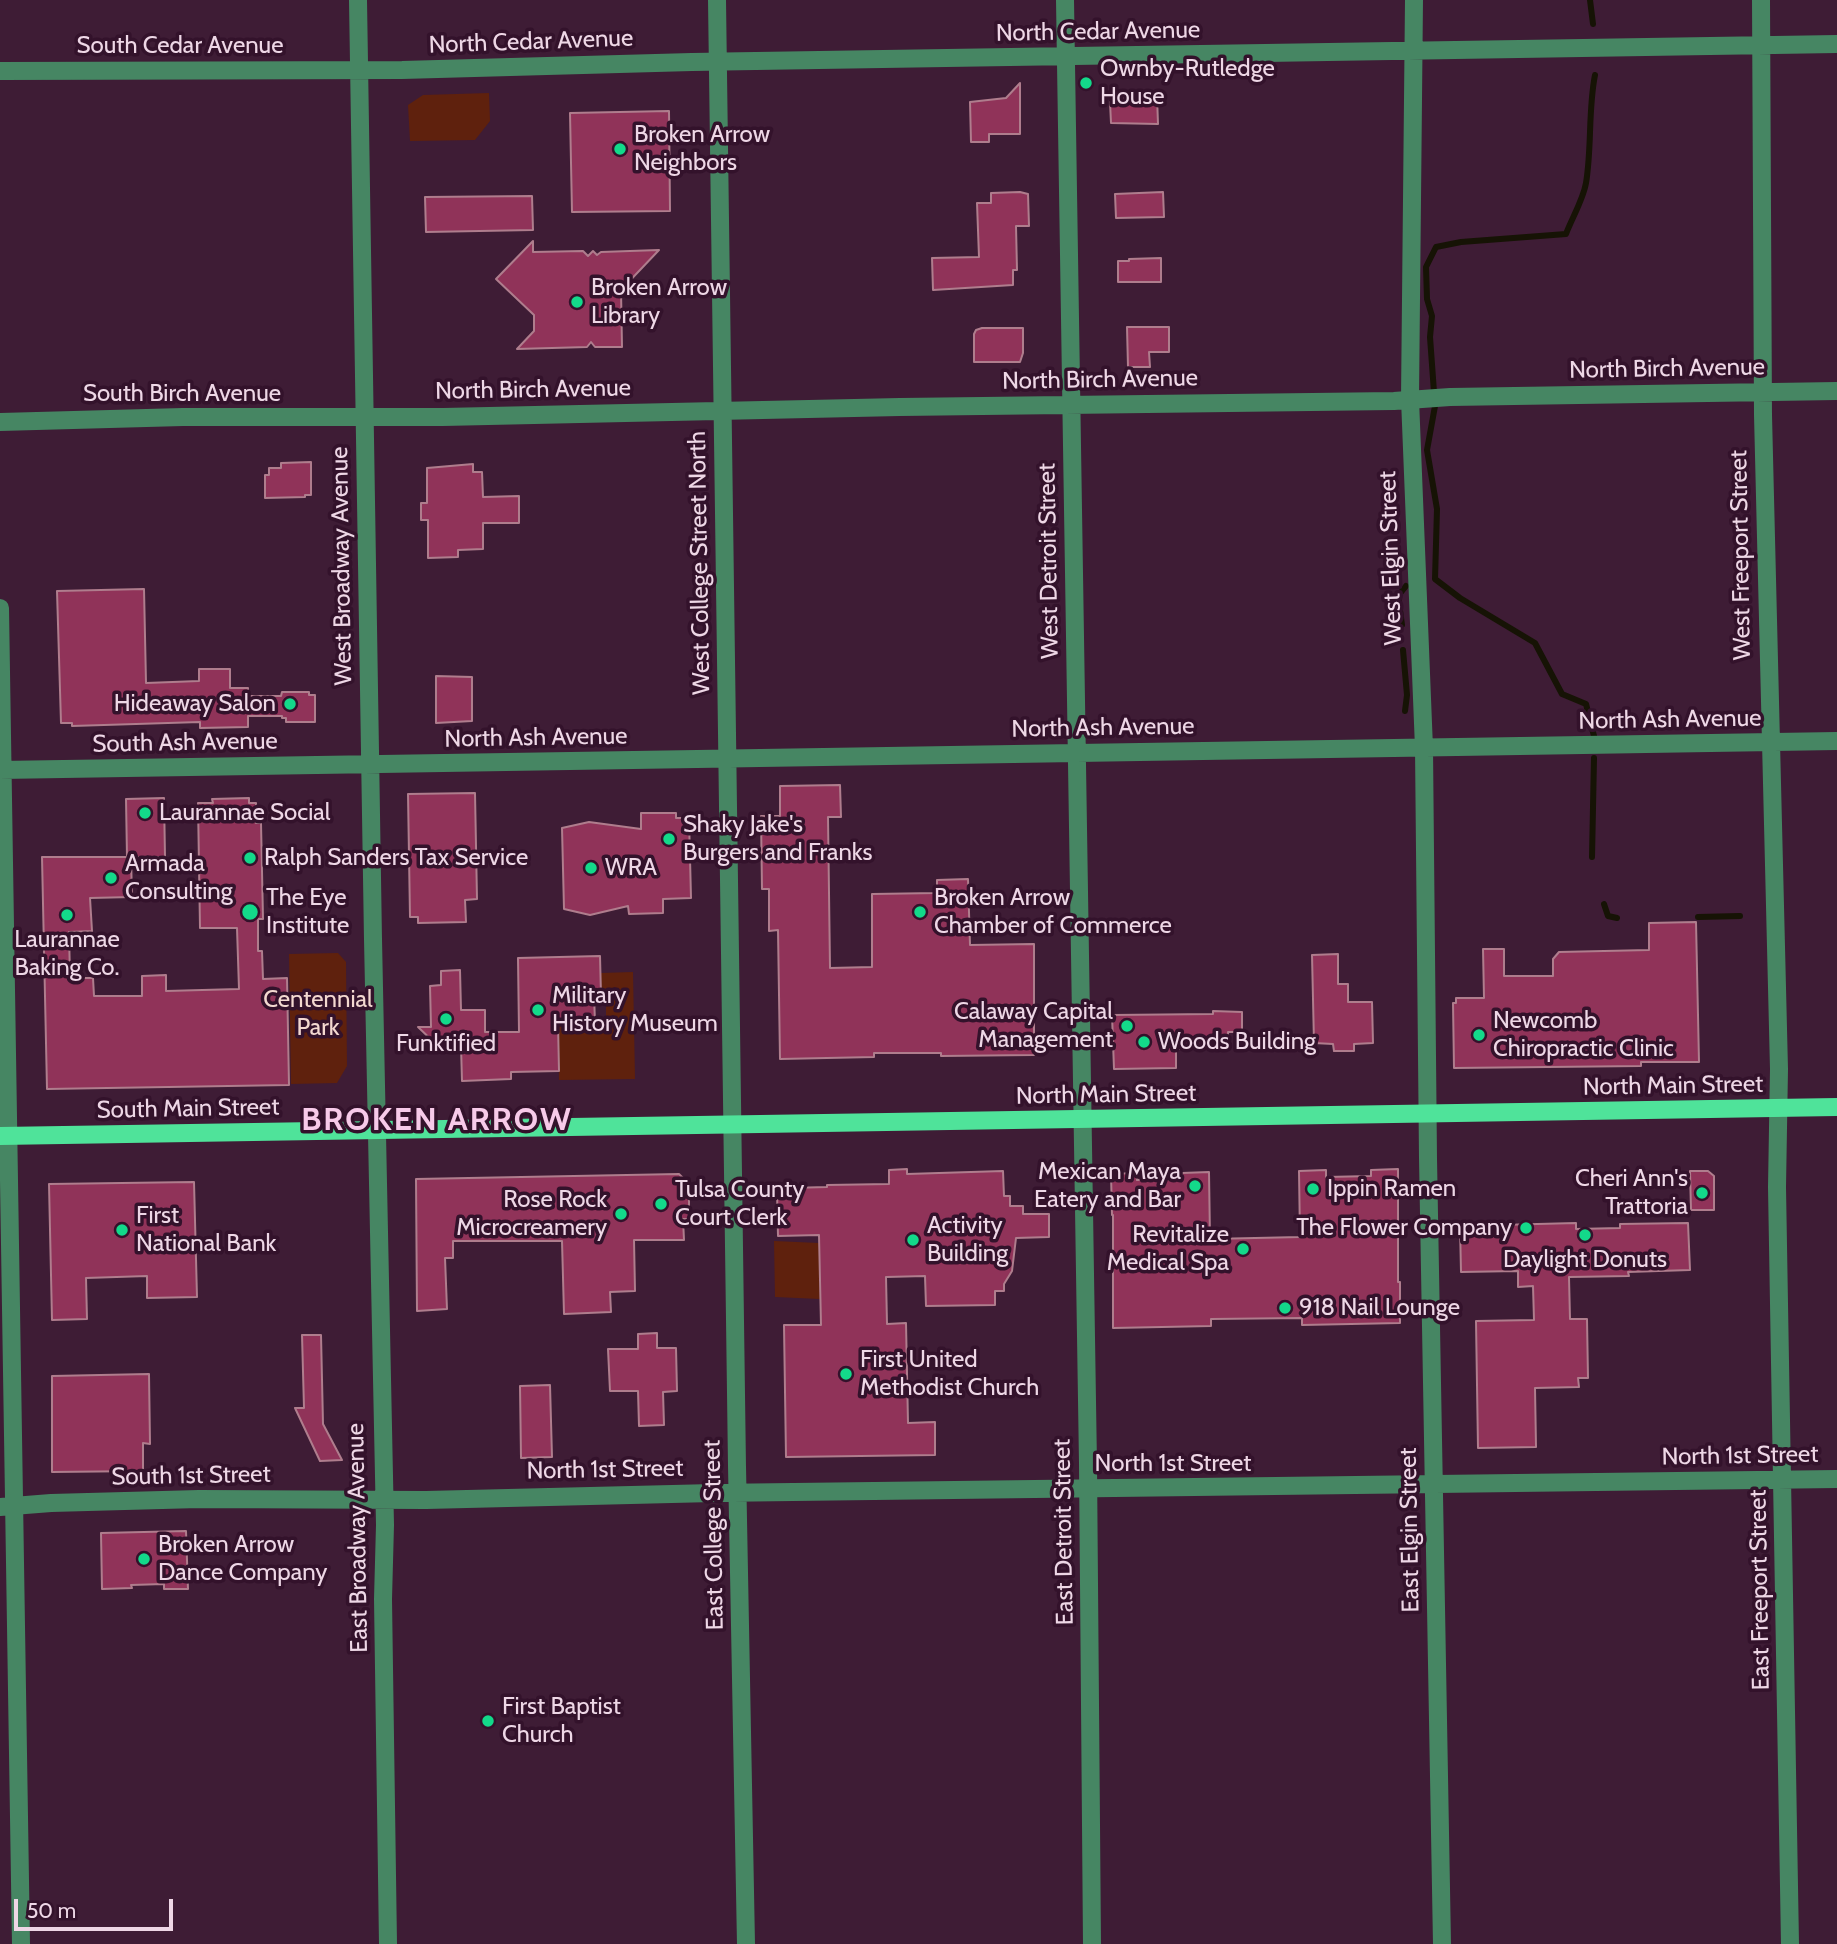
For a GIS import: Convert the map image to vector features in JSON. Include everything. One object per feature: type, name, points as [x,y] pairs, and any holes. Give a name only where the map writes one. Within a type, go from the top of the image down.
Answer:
[{"type":"main road","name":"North Main Street","points":[[376,1132],[1837,1107]]},
{"type":"main road","name":"South Main Street","points":[[4,1136],[376,1132]]},
{"type":"street","name":"West Broadway Avenue","points":[[359,0],[376,1132]]},
{"type":"street","name":"West College Street North","points":[[717,0],[732,1126]]},
{"type":"street","name":"West Detroit Street","points":[[1065,0],[1082,1120]]},
{"type":"street","name":"West Elgin Street","points":[[1414,0],[1410,260],[1417,398],[1428,1115]]},
{"type":"street","name":"West Freeport Street","points":[[1761,0],[1762,392],[1779,1109]]},
{"type":"street","name":"North Cedar Avenue","points":[[360,70],[1837,44]]},
{"type":"street","name":"South Cedar Avenue","points":[[0,71],[360,70]]},
{"type":"street","name":"North Birch Avenue","points":[[365,417],[1837,391]]},
{"type":"street","name":"South Birch Avenue","points":[[0,422],[183,417],[365,417]]},
{"type":"street","points":[[0,608],[7,1506],[21,1944]]},
{"type":"street","name":"North Ash Avenue","points":[[370,765],[1837,741]]},
{"type":"street","name":"South Ash Avenue","points":[[1,771],[370,765]]},
{"type":"street","name":"East Freeport Street","points":[[1779,1109],[1777,1187],[1790,1944]]},
{"type":"street","name":"East Elgin Street","points":[[1428,1115],[1442,1944]]},
{"type":"street","name":"East Detroit Street","points":[[1082,1120],[1092,1944]]},
{"type":"street","name":"East College Street","points":[[732,1126],[746,1944]]},
{"type":"street","name":"East Broadway Avenue","points":[[376,1132],[388,1944]]},
{"type":"street","name":"North 1st Street","points":[[383,1499],[737,1492],[1837,1479]]},
{"type":"street","name":"South 1st Street","points":[[7,1506],[199,1499],[383,1499]]},
{"type":"green space","points":[[489,93],[490,121],[475,140],[410,141],[408,105],[423,95]]},
{"type":"green space","name":"Centennial Park","points":[[338,953],[346,962],[347,1066],[337,1083],[291,1084],[289,954]]},
{"type":"green space","points":[[633,972],[635,1079],[559,1080],[558,1024],[606,1023],[606,1001],[601,995],[600,973]]},
{"type":"green space","points":[[774,1241],[819,1243],[820,1299],[775,1297]]},
{"type":"building","points":[[1020,83],[1020,134],[989,134],[989,142],[971,142],[970,102],[1006,98]]},
{"type":"building","points":[[1124,96],[1157,96],[1158,124],[1111,123],[1110,102],[1124,102]]},
{"type":"building","name":"Broken Arrow Neighbors","points":[[669,111],[670,211],[572,212],[570,113]]},
{"type":"building","points":[[1163,192],[1164,217],[1116,218],[1115,194]]},
{"type":"building","points":[[991,193],[1028,194],[1029,226],[1016,226],[1017,270],[1013,270],[1013,285],[933,290],[932,258],[979,257],[977,203],[991,203]]},
{"type":"building","points":[[532,196],[533,230],[426,232],[425,197]]},
{"type":"building","name":"Broken Arrow Library","points":[[533,241],[533,252],[583,251],[588,256],[593,251],[597,255],[601,252],[659,250],[621,290],[622,347],[595,347],[591,342],[587,347],[517,349],[534,331],[534,315],[496,279]]},
{"type":"building","points":[[1161,258],[1161,282],[1118,282],[1118,261]]},
{"type":"building","points":[[1127,327],[1169,327],[1169,352],[1149,352],[1150,367],[1128,367]]},
{"type":"building","points":[[982,328],[1023,328],[1023,353],[1020,362],[974,362],[974,334]]},
{"type":"building","points":[[311,462],[311,495],[265,498],[265,475],[269,475],[269,468],[281,468],[281,463]]},
{"type":"building","points":[[473,464],[473,472],[482,472],[483,497],[519,496],[519,523],[483,523],[483,549],[458,550],[458,557],[428,558],[428,520],[421,520],[421,503],[427,503],[427,468]]},
{"type":"building","points":[[144,589],[146,683],[199,681],[199,669],[230,669],[230,688],[248,688],[248,696],[281,696],[282,692],[309,692],[309,695],[315,695],[315,722],[286,722],[286,718],[282,716],[248,716],[248,727],[200,728],[200,722],[72,726],[72,723],[61,723],[57,591]]},
{"type":"building","points":[[436,676],[472,677],[472,721],[436,723]]},
{"type":"building","name":"Broken Arrow Chamber of Commerce","points":[[840,785],[841,817],[828,817],[830,968],[872,967],[872,894],[937,893],[937,880],[968,879],[970,945],[1034,944],[1034,1055],[941,1056],[941,1053],[874,1053],[874,1057],[780,1059],[778,930],[769,931],[769,889],[762,889],[761,816],[780,816],[780,786]]},
{"type":"building","points":[[475,793],[477,899],[465,900],[466,922],[418,923],[418,917],[410,917],[408,794]]},
{"type":"building","points":[[164,798],[165,857],[131,857],[132,897],[90,898],[92,931],[69,932],[70,978],[93,978],[94,996],[142,996],[142,976],[166,975],[166,991],[239,989],[237,928],[200,928],[198,803],[213,803],[212,799],[249,798],[249,803],[256,803],[256,823],[261,823],[263,919],[258,919],[258,951],[262,951],[263,979],[287,978],[289,1085],[47,1089],[42,857],[127,857],[126,799]]},
{"type":"building","points":[[641,813],[676,813],[676,818],[689,818],[691,898],[663,899],[663,913],[629,914],[628,906],[590,915],[564,909],[562,828],[589,822],[641,829]]},
{"type":"building","points":[[1696,922],[1699,1062],[1641,1062],[1641,1066],[1454,1068],[1453,1003],[1456,1003],[1456,998],[1484,998],[1483,949],[1504,949],[1504,976],[1553,976],[1553,959],[1559,952],[1649,950],[1649,923]]},
{"type":"building","points":[[1338,954],[1338,984],[1348,984],[1348,1002],[1372,1002],[1373,1043],[1354,1044],[1354,1051],[1334,1051],[1333,1044],[1314,1043],[1312,955]]},
{"type":"building","points":[[600,956],[601,995],[594,995],[595,1022],[558,1023],[559,1071],[511,1072],[511,1079],[462,1081],[461,1046],[439,1047],[418,1027],[431,1027],[430,986],[441,985],[441,971],[460,970],[461,1010],[485,1010],[485,1032],[519,1032],[518,958]]},
{"type":"building","name":"Woods Building","points":[[1213,1011],[1242,1012],[1242,1032],[1228,1032],[1228,1048],[1176,1049],[1176,1068],[1114,1069],[1112,1015],[1213,1014]]},
{"type":"building","points":[[907,1169],[907,1174],[1003,1171],[1004,1196],[1010,1196],[1010,1206],[1023,1206],[1023,1214],[1049,1214],[1049,1237],[1016,1238],[1012,1271],[1004,1284],[1004,1291],[995,1291],[995,1305],[926,1306],[925,1276],[886,1277],[887,1324],[906,1323],[908,1423],[935,1422],[935,1455],[786,1457],[784,1325],[821,1325],[819,1235],[778,1236],[777,1191],[827,1185],[889,1184],[889,1170]]},
{"type":"building","points":[[1398,1169],[1400,1323],[1302,1325],[1302,1318],[1211,1319],[1211,1326],[1113,1328],[1111,1174],[1136,1173],[1137,1180],[1182,1179],[1182,1173],[1209,1172],[1210,1239],[1300,1237],[1299,1171],[1326,1170],[1326,1177],[1371,1176],[1371,1170]]},
{"type":"building","name":"Cheri Ann's Trattoria","points":[[1690,1171],[1708,1171],[1714,1176],[1714,1210],[1691,1210]]},
{"type":"building","points":[[679,1174],[689,1187],[689,1219],[683,1219],[684,1240],[634,1240],[635,1291],[610,1292],[611,1312],[564,1314],[562,1241],[453,1241],[453,1258],[445,1258],[447,1309],[417,1311],[416,1179]]},
{"type":"building","name":"First National Bank","points":[[194,1182],[197,1297],[147,1298],[147,1276],[86,1278],[87,1319],[52,1320],[49,1184]]},
{"type":"building","points":[[1576,1223],[1576,1229],[1620,1228],[1620,1224],[1688,1223],[1690,1270],[1628,1272],[1629,1276],[1569,1277],[1570,1319],[1587,1319],[1588,1378],[1578,1378],[1579,1387],[1535,1388],[1536,1447],[1478,1448],[1476,1321],[1534,1320],[1533,1286],[1518,1287],[1518,1271],[1461,1272],[1460,1226]]},
{"type":"building","points":[[657,1333],[657,1348],[676,1348],[677,1391],[663,1392],[664,1425],[639,1426],[638,1391],[610,1391],[608,1349],[638,1349],[638,1334]]},
{"type":"building","points":[[302,1335],[321,1335],[323,1424],[342,1460],[320,1461],[295,1408],[304,1408]]},
{"type":"building","points":[[149,1374],[150,1444],[143,1443],[143,1471],[52,1472],[52,1376]]},
{"type":"building","points":[[550,1385],[552,1457],[521,1458],[520,1386]]},
{"type":"building","name":"Broken Arrow Dance Company","points":[[186,1531],[188,1589],[164,1589],[164,1584],[102,1589],[101,1533]]},
{"type":"waterway","points":[[1590,0],[1593,24]]},
{"type":"waterway","points":[[1594,736],[1586,704],[1562,694],[1535,643],[1460,598],[1435,579],[1437,509],[1427,450],[1435,406],[1430,337],[1432,316],[1427,299],[1426,267],[1436,247],[1461,242],[1566,234],[1586,183],[1595,75]]},
{"type":"waterway","points":[[1402,625],[1398,596],[1406,586]]},
{"type":"waterway","points":[[1403,650],[1407,695],[1405,711]]},
{"type":"waterway","points":[[1592,857],[1594,758]]},
{"type":"waterway","points":[[1604,904],[1608,916],[1617,918]]},
{"type":"waterway","points":[[1698,917],[1740,916]]},
{"type":"place","name":"Ownby-Rutledge House","points":[[1086,83]]},
{"type":"place","name":"Broken Arrow Neighbors","points":[[620,149]]},
{"type":"place","name":"Broken Arrow Library","points":[[577,302]]},
{"type":"place","name":"Hideaway Salon","points":[[290,704]]},
{"type":"place","name":"Laurannae Social","points":[[145,813]]},
{"type":"place","name":"Shaky Jake's Burgers and Franks","points":[[669,839]]},
{"type":"place","name":"Ralph Sanders Tax Service","points":[[250,858]]},
{"type":"place","name":"WRA","points":[[591,868]]},
{"type":"place","name":"Armada Consulting","points":[[111,878]]},
{"type":"place","name":"The Eye Institute","points":[[250,912]]},
{"type":"place","name":"Broken Arrow Chamber of Commerce","points":[[920,912]]},
{"type":"place","name":"Laurannae Baking Co.","points":[[67,915]]},
{"type":"place","name":"Military History Museum","points":[[538,1010]]},
{"type":"place","name":"Funktified","points":[[446,1019]]},
{"type":"place","name":"Calaway Capital Management","points":[[1127,1026]]},
{"type":"place","name":"Newcomb Chiropractic Clinic","points":[[1479,1035]]},
{"type":"place","name":"Woods Building","points":[[1144,1042]]},
{"type":"place","name":"Mexican Maya Eatery and Bar","points":[[1195,1186]]},
{"type":"place","name":"Ippin Ramen","points":[[1313,1189]]},
{"type":"place","name":"Cheri Ann's Trattoria","points":[[1702,1193]]},
{"type":"place","name":"Tulsa County Court Clerk","points":[[661,1204]]},
{"type":"place","name":"Rose Rock Microcreamery","points":[[621,1214]]},
{"type":"place","name":"The Flower Company","points":[[1526,1228]]},
{"type":"place","name":"First National Bank","points":[[122,1230]]},
{"type":"place","name":"Daylight Donuts","points":[[1585,1235]]},
{"type":"place","name":"Activity Building","points":[[913,1240]]},
{"type":"place","name":"Revitalize Medical Spa","points":[[1243,1249]]},
{"type":"place","name":"918 Nail Lounge","points":[[1285,1308]]},
{"type":"place","name":"First United Methodist Church","points":[[846,1374]]},
{"type":"place","name":"Broken Arrow Dance Company","points":[[144,1559]]},
{"type":"place","name":"First Baptist Church","points":[[488,1721]]},
{"type":"district","name":"BROKEN ARROW","points":[[437,1121]]}]
